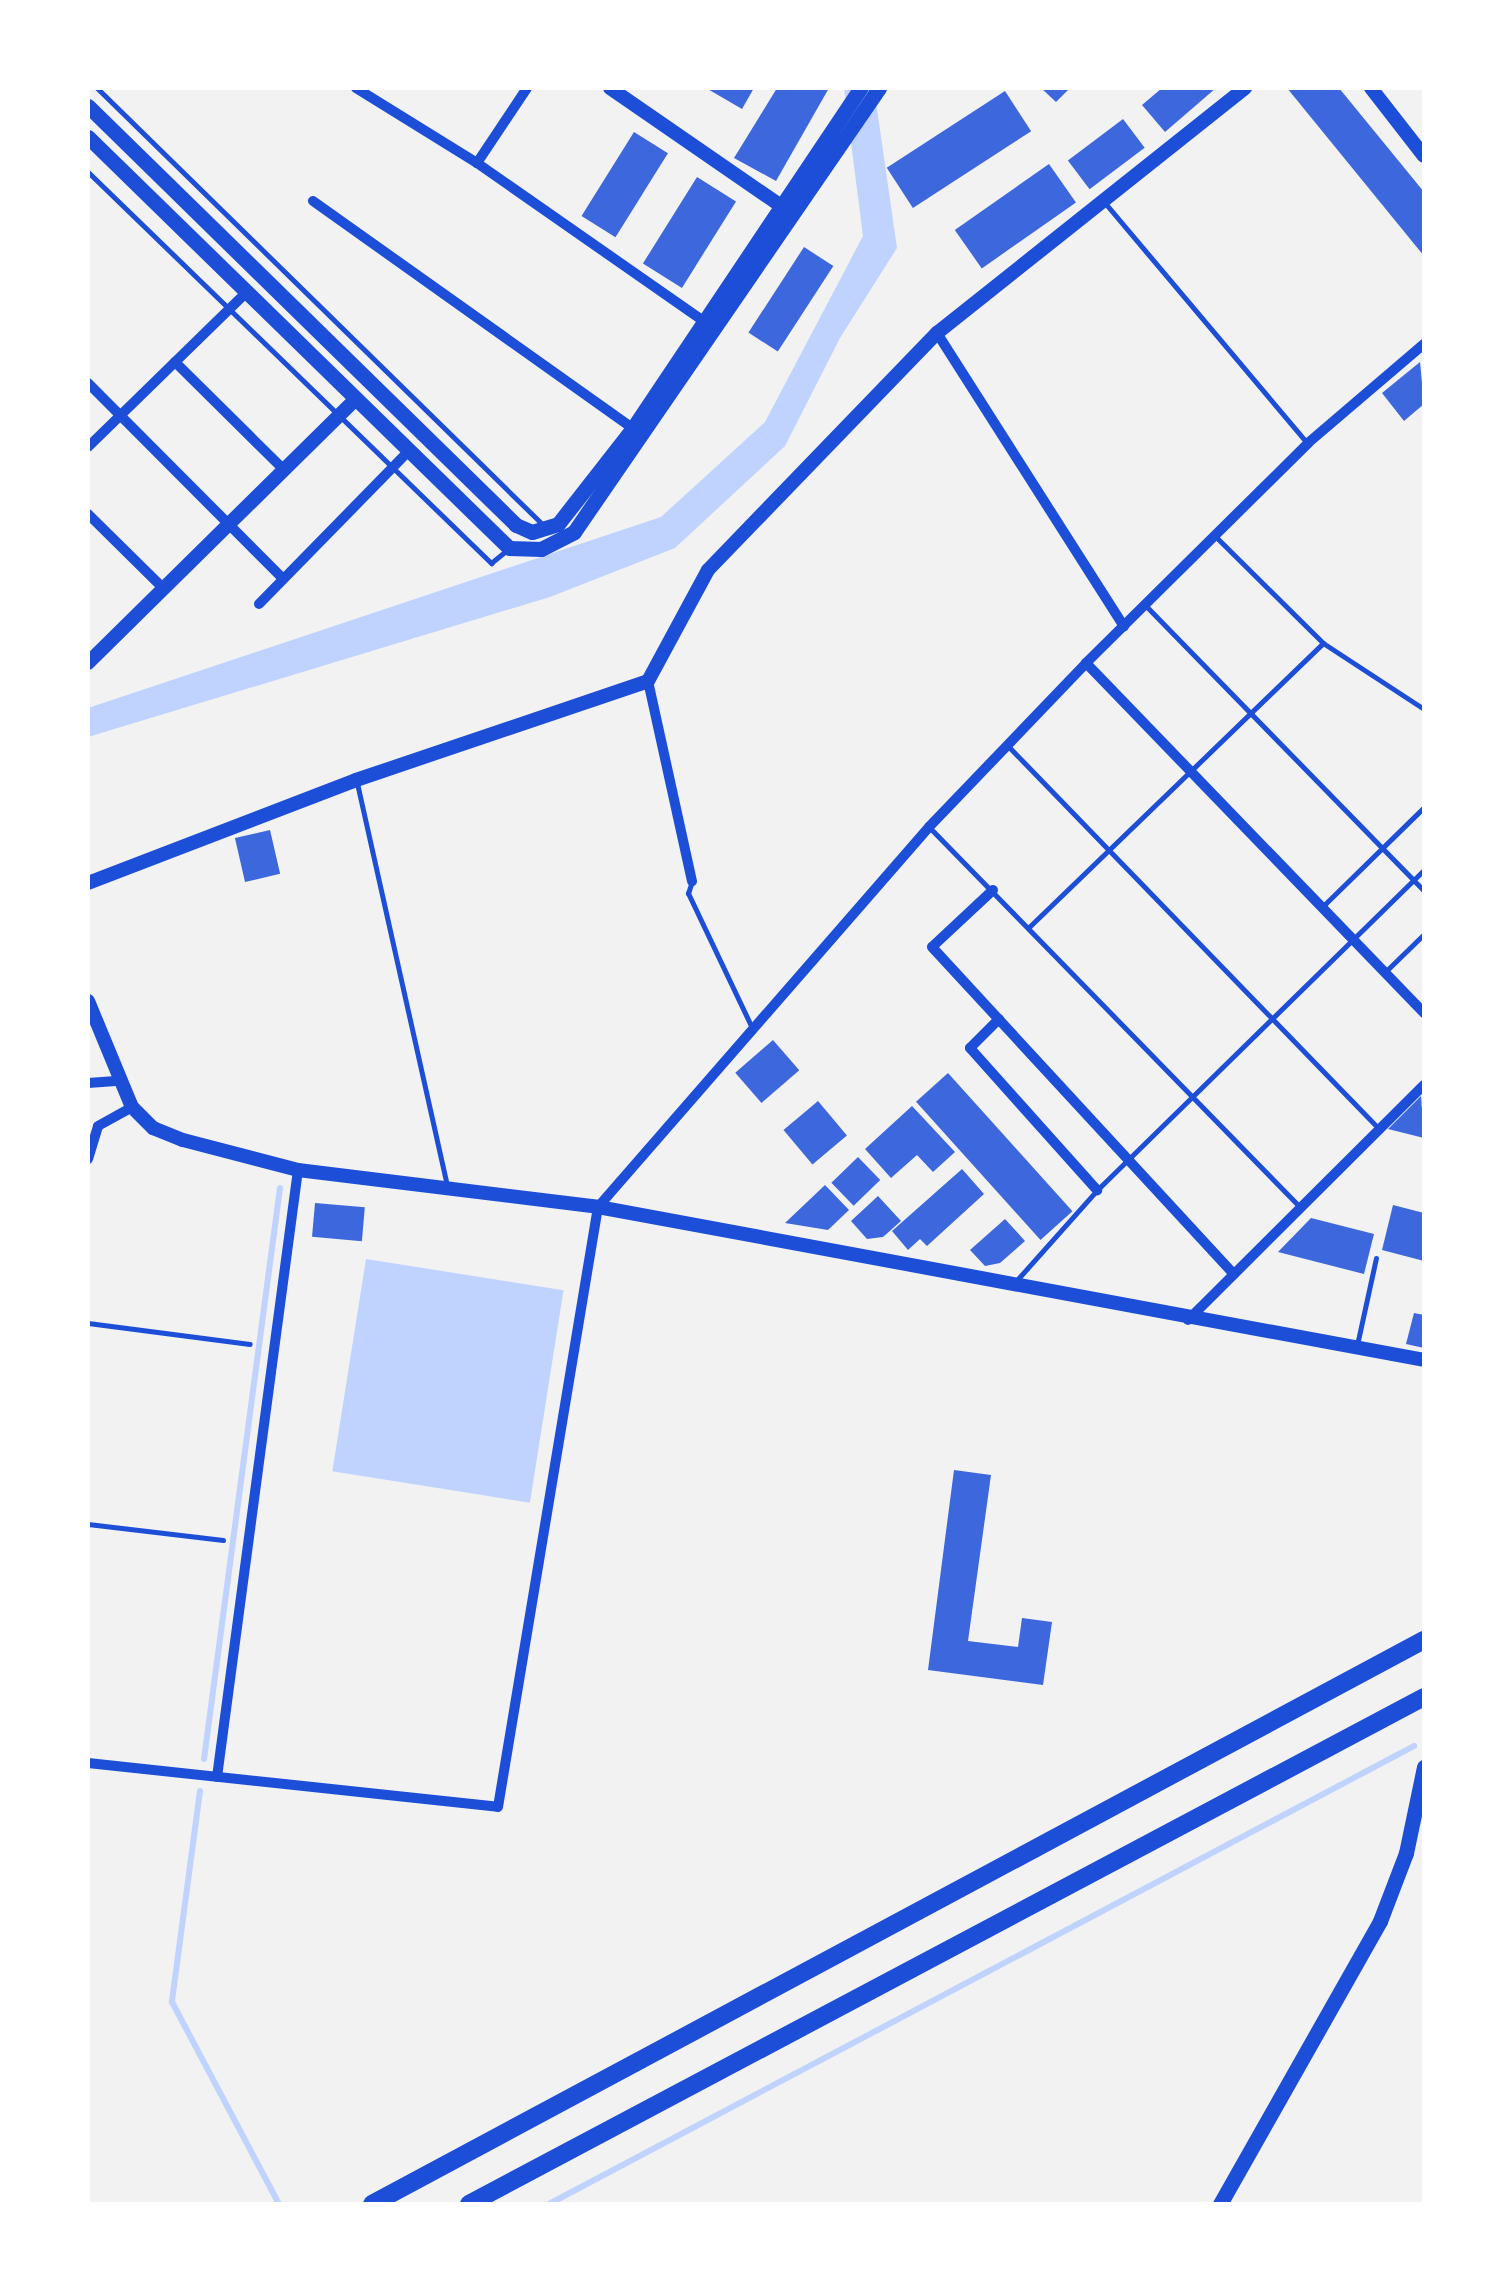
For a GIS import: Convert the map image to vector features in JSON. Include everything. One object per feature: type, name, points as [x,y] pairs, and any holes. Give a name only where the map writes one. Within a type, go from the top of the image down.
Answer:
[{"type":"main road","points":[[88,106],[516,526],[547,529],[588,501],[861,88]]},
{"type":"main road","points":[[88,136],[509,548],[556,544],[879,88]]},
{"type":"main road","points":[[372,2204],[1424,1640]]},
{"type":"main road","points":[[469,2204],[1424,1696]]},
{"type":"main road","points":[[1220,2204],[1380,1921],[1406,1854],[1424,1766]]},
{"type":"street","points":[[356,88],[477,163],[706,323]]},
{"type":"street","points":[[477,163],[527,88]]},
{"type":"street","points":[[610,88],[782,206]]},
{"type":"street","points":[[692,881],[648,681],[708,570],[937,333],[1245,88]]},
{"type":"street","points":[[1371,88],[1424,156]]},
{"type":"street","points":[[313,201],[633,428]]},
{"type":"street","points":[[88,447],[246,293]]},
{"type":"street","points":[[937,333],[1124,627]]},
{"type":"street","points":[[88,1763],[498,1807],[598,1207],[930,828],[1086,663],[1308,444],[1424,344]]},
{"type":"street","points":[[175,362],[285,470]]},
{"type":"street","points":[[88,383],[283,579]]},
{"type":"street","points":[[90,657],[166,591],[355,400]]},
{"type":"street","points":[[259,604],[409,450]]},
{"type":"street","points":[[88,514],[166,591]]},
{"type":"street","points":[[1086,663],[1352,942],[1422,1006]]},
{"type":"street","points":[[88,883],[356,780],[648,681]]},
{"type":"street","points":[[993,890],[932,947],[1234,1274]]},
{"type":"street","points":[[88,1001],[116,1080],[132,1107],[153,1128],[183,1140],[298,1170],[447,1185],[598,1207],[1187,1321],[1424,1360]]},
{"type":"street","points":[[999,1019],[970,1048],[1097,1190]]},
{"type":"street","points":[[88,1083],[116,1080]]},
{"type":"street","points":[[1187,1321],[1424,1085]]},
{"type":"street","points":[[88,1159],[98,1126],[132,1107]]},
{"type":"street","points":[[217,1777],[298,1170]]},
{"type":"lane","points":[[96,88],[547,529]]},
{"type":"lane","points":[[88,172],[491,564],[509,548]]},
{"type":"lane","points":[[1103,200],[1308,444]]},
{"type":"lane","points":[[1215,536],[1323,643],[1424,709]]},
{"type":"lane","points":[[1146,606],[1424,891]]},
{"type":"lane","points":[[1029,927],[1323,643]]},
{"type":"lane","points":[[1008,746],[1379,1129]]},
{"type":"lane","points":[[356,780],[447,1185]]},
{"type":"lane","points":[[1320,908],[1424,807]]},
{"type":"lane","points":[[930,828],[1300,1207]]},
{"type":"lane","points":[[1011,1287],[1097,1190],[1424,870]]},
{"type":"lane","points":[[692,881],[688,893],[752,1030]]},
{"type":"lane","points":[[1384,973],[1424,934]]},
{"type":"lane","points":[[1356,1348],[1376,1258]]},
{"type":"lane","points":[[88,1323],[250,1344]]},
{"type":"lane","points":[[88,1524],[222,1540]]},
{"type":"water","points":[[844,88],[874,88],[897,248],[840,338],[785,446],[675,548],[550,597],[88,737],[88,708],[661,517],[765,422],[863,236]]},
{"type":"water","points":[[366,1259],[564,1290],[530,1503],[332,1471]]},
{"type":"building","points":[[706,88],[754,88],[742,109]]},
{"type":"building","points":[[777,88],[829,88],[776,181],[734,158]]},
{"type":"building","points":[[1041,88],[1070,88],[1056,102]]},
{"type":"building","points":[[1162,88],[1216,88],[1165,132],[1142,105]]},
{"type":"building","points":[[1287,88],[1339,88],[1424,192],[1424,256]]},
{"type":"building","points":[[1005,91],[1031,131],[913,208],[887,168]]},
{"type":"building","points":[[1123,119],[1145,148],[1090,189],[1068,161]]},
{"type":"building","points":[[634,132],[668,153],[615,237],[582,216]]},
{"type":"building","points":[[1049,164],[1076,203],[982,268],[955,230]]},
{"type":"building","points":[[697,177],[736,201],[682,288],[643,264]]},
{"type":"building","points":[[804,247],[833,266],[778,352],[748,333]]},
{"type":"building","points":[[1420,362],[1424,404],[1404,421],[1382,393]]},
{"type":"building","points":[[270,830],[280,874],[245,882],[235,838]]},
{"type":"building","points":[[773,1040],[799,1070],[762,1103],[735,1073]]},
{"type":"building","points":[[948,1073],[1072,1211],[1041,1240],[916,1102]]},
{"type":"building","points":[[1421,1096],[1424,1138],[1388,1129]]},
{"type":"building","points":[[818,1101],[847,1135],[812,1164],[784,1130]]},
{"type":"building","points":[[912,1106],[955,1152],[933,1172],[917,1155],[891,1178],[865,1149]]},
{"type":"building","points":[[858,1157],[880,1180],[854,1206],[831,1183]]},
{"type":"building","points":[[962,1169],[984,1194],[927,1246],[920,1239],[908,1250],[892,1231]]},
{"type":"building","points":[[825,1185],[849,1210],[828,1230],[785,1223]]},
{"type":"building","points":[[878,1196],[901,1221],[883,1237],[867,1239],[851,1221]]},
{"type":"building","points":[[315,1203],[365,1207],[362,1241],[312,1237]]},
{"type":"building","points":[[1393,1205],[1424,1213],[1424,1261],[1382,1250]]},
{"type":"building","points":[[1311,1218],[1374,1234],[1364,1274],[1278,1252]]},
{"type":"building","points":[[1005,1219],[1025,1241],[1000,1263],[985,1266],[970,1250]]},
{"type":"building","points":[[1414,1313],[1424,1315],[1424,1348],[1406,1344]]},
{"type":"building","points":[[954,1470],[991,1475],[968,1641],[1018,1647],[1022,1618],[1052,1622],[1043,1685],[928,1670]]},
{"type":"waterway","points":[[204,1759],[280,1188]]},
{"type":"waterway","points":[[549,2204],[1414,1746]]},
{"type":"waterway","points":[[200,1791],[172,2002],[278,2202]]}]
